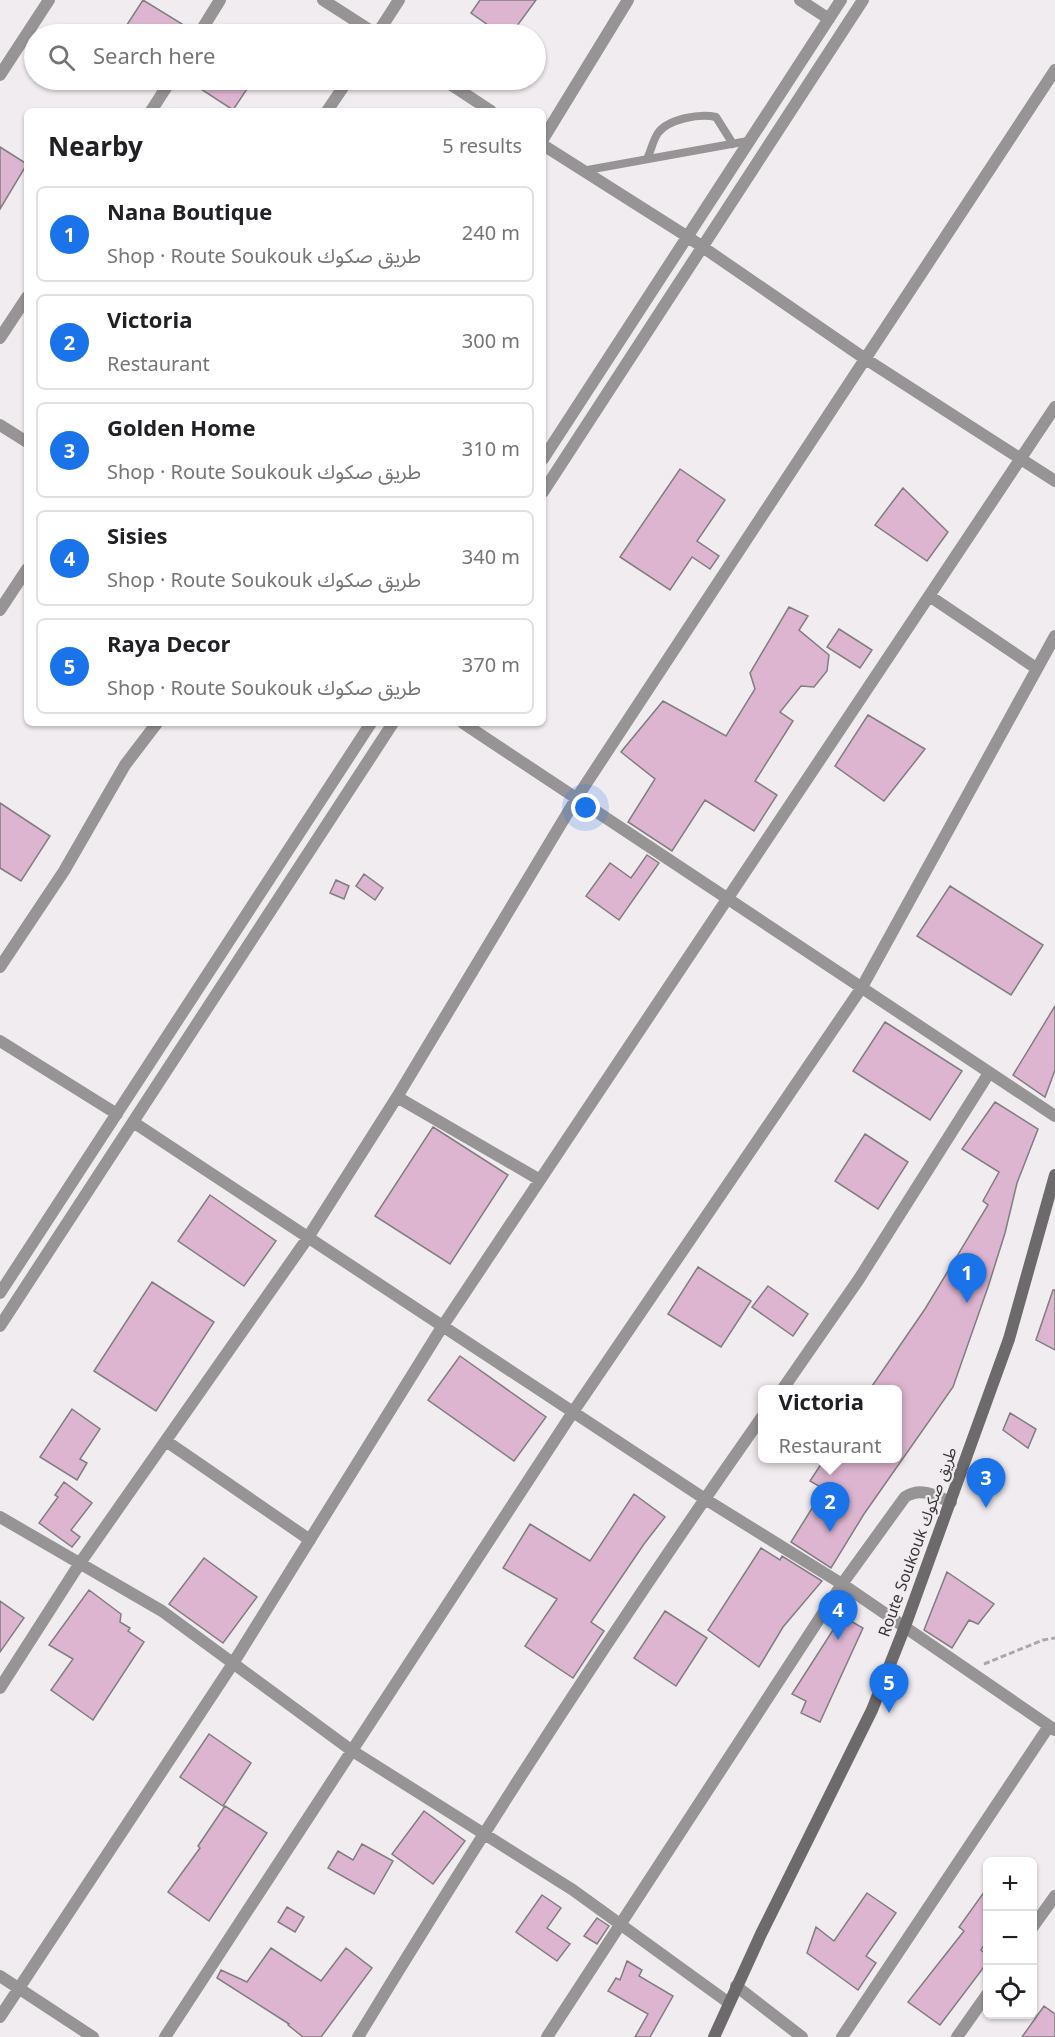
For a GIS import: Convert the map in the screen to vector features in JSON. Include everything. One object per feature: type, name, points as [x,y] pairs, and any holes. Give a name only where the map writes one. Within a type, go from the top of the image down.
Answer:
[{"type":"street","points":[[33,24],[49,0]]},
{"type":"street","points":[[205,24],[220,0]]},
{"type":"street","points":[[323,0],[360,24]]},
{"type":"street","points":[[383,24],[399,0]]},
{"type":"street","points":[[546,134],[628,0]]},
{"type":"street","points":[[800,0],[828,19]]},
{"type":"street","points":[[546,454],[841,0]]},
{"type":"street","points":[[546,487],[863,0]]},
{"type":"street","points":[[0,75],[24,38]]},
{"type":"street","points":[[0,1688],[80,1563],[308,1239],[398,1097],[576,799],[1055,70]]},
{"type":"street","points":[[153,108],[165,90]]},
{"type":"street","points":[[329,108],[341,90]]},
{"type":"street","points":[[459,90],[487,108]]},
{"type":"street","points":[[546,147],[688,237],[864,358],[1055,481]]},
{"type":"street","points":[[0,338],[24,302]]},
{"type":"street","points":[[0,2017],[232,1665],[442,1327],[931,597],[1055,407]]},
{"type":"street","points":[[0,425],[24,440]]},
{"type":"street","points":[[0,610],[24,574]]},
{"type":"street","points":[[931,597],[1036,668]]},
{"type":"street","points":[[165,2037],[573,1412],[862,987],[1055,636]]},
{"type":"street","points":[[0,967],[64,871],[125,765],[155,726]]},
{"type":"street","points":[[0,1293],[369,726]]},
{"type":"street","points":[[0,1326],[391,726]]},
{"type":"street","points":[[467,726],[1055,1116]]},
{"type":"street","points":[[0,1041],[117,1114]]},
{"type":"street","points":[[785,1385],[860,1279],[989,1073]]},
{"type":"street","points":[[398,1097],[540,1180]]},
{"type":"street","points":[[133,1122],[442,1327],[842,1584],[904,1629],[1052,1728],[842,2037]]},
{"type":"street","name":"Route Soukouk طريق صكوك","points":[[714,2037],[736,1986],[872,1710],[951,1502],[1009,1339],[1055,1175]]},
{"type":"street","points":[[358,2037],[481,1834],[705,1498],[758,1423]]},
{"type":"street","points":[[166,1441],[310,1540]]},
{"type":"street","points":[[547,2037],[842,1584],[905,1497],[913,1492],[924,1491],[951,1502]]},
{"type":"street","points":[[0,1517],[162,1611],[232,1665],[351,1750],[573,1890],[729,2003]]},
{"type":"street","points":[[1037,1921],[1055,1896]]},
{"type":"street","points":[[0,1976],[93,2037]]},
{"type":"street","points":[[736,1986],[802,2037]]},
{"type":"street","points":[[957,2037],[983,1999]]},
{"type":"lane","points":[[647,159],[657,134],[664,127],[707,114],[716,117],[733,144]]},
{"type":"lane","points":[[581,171],[748,141]]},
{"type":"path","points":[[967,1671],[1043,1640],[1055,1638]]},
{"type":"building","points":[[143,0],[182,24],[127,24]]},
{"type":"building","points":[[480,0],[536,0],[518,24],[487,24],[471,13]]},
{"type":"building","points":[[202,90],[246,90],[234,108],[230,108]]},
{"type":"building","points":[[0,147],[24,162],[24,169],[0,209]]},
{"type":"building","points":[[680,469],[725,500],[697,541],[719,556],[710,569],[692,557],[670,590],[620,557]]},
{"type":"building","points":[[903,488],[948,532],[927,561],[875,525]]},
{"type":"building","points":[[789,607],[808,616],[799,630],[829,655],[827,671],[814,687],[801,686],[780,712],[793,721],[755,781],[777,795],[754,831],[705,800],[672,851],[628,822],[655,779],[621,752],[663,701],[726,736],[755,689],[750,673]]},
{"type":"building","points":[[839,629],[872,650],[860,668],[827,647]]},
{"type":"building","points":[[868,715],[925,749],[884,801],[835,766]]},
{"type":"building","points":[[0,803],[50,836],[21,881],[0,868]]},
{"type":"building","points":[[647,855],[659,863],[619,920],[586,896],[610,863],[631,878]]},
{"type":"building","points":[[364,874],[383,888],[375,900],[356,886]]},
{"type":"building","points":[[336,880],[349,886],[344,899],[330,893]]},
{"type":"building","points":[[950,886],[1043,945],[1011,995],[917,936]]},
{"type":"building","points":[[1055,1006],[1055,1070],[1045,1097],[1013,1075]]},
{"type":"building","points":[[885,1022],[962,1071],[930,1120],[853,1071]]},
{"type":"building","points":[[995,1102],[1038,1129],[1017,1183],[1005,1233],[953,1387],[902,1460],[902,1385],[873,1385],[925,1309],[988,1205],[983,1201],[999,1172],[962,1149]]},
{"type":"building","points":[[433,1127],[508,1175],[450,1264],[375,1216]]},
{"type":"building","points":[[865,1134],[908,1162],[878,1209],[835,1181]]},
{"type":"building","points":[[210,1195],[276,1241],[244,1286],[178,1241]]},
{"type":"building","points":[[698,1267],[751,1301],[721,1347],[668,1314]]},
{"type":"building","points":[[152,1282],[214,1322],[156,1411],[94,1371]]},
{"type":"building","points":[[768,1286],[808,1314],[793,1336],[752,1307]]},
{"type":"building","points":[[1053,1290],[1055,1290],[1055,1350],[1036,1340]]},
{"type":"building","points":[[460,1356],[546,1417],[514,1461],[428,1400]]},
{"type":"building","points":[[72,1409],[100,1429],[80,1459],[87,1463],[77,1480],[40,1457]]},
{"type":"building","points":[[1010,1413],[1036,1429],[1028,1448],[1003,1430]]},
{"type":"building","points":[[822,1463],[900,1463],[864,1514],[831,1568],[791,1542],[824,1489],[810,1481]]},
{"type":"building","points":[[64,1482],[92,1503],[71,1530],[80,1537],[72,1547],[39,1523],[58,1497],[55,1495]]},
{"type":"building","points":[[634,1494],[665,1517],[591,1622],[604,1631],[573,1678],[525,1646],[557,1599],[503,1568],[530,1524],[590,1561]]},
{"type":"building","points":[[761,1548],[780,1560],[782,1556],[822,1581],[783,1627],[759,1667],[708,1630]]},
{"type":"building","points":[[204,1558],[257,1597],[223,1643],[169,1604]]},
{"type":"building","points":[[947,1572],[994,1604],[978,1624],[969,1620],[952,1648],[924,1630]]},
{"type":"building","points":[[89,1590],[121,1614],[120,1622],[144,1642],[93,1720],[51,1690],[73,1659],[49,1645]]},
{"type":"building","points":[[0,1601],[24,1618],[0,1652]]},
{"type":"building","points":[[665,1611],[707,1638],[676,1686],[634,1658]]},
{"type":"building","points":[[842,1616],[863,1628],[820,1722],[801,1713],[806,1701],[792,1694]]},
{"type":"building","points":[[209,1734],[251,1763],[223,1806],[180,1777]]},
{"type":"building","points":[[225,1806],[267,1833],[209,1921],[168,1892],[200,1848],[198,1846]]},
{"type":"building","points":[[424,1811],[465,1841],[433,1884],[392,1854]]},
{"type":"building","points":[[362,1844],[393,1861],[374,1894],[328,1868],[338,1851],[353,1860]]},
{"type":"building","points":[[867,1893],[896,1913],[866,1956],[876,1963],[858,1990],[807,1953],[816,1927],[834,1941]]},
{"type":"building","points":[[983,1894],[983,1947],[981,1950],[983,1952],[983,1968],[940,2025],[908,2002],[964,1931],[959,1927]]},
{"type":"building","points":[[542,1895],[561,1908],[547,1928],[570,1944],[557,1961],[516,1932]]},
{"type":"building","points":[[287,1907],[304,1917],[295,1932],[278,1922]]},
{"type":"building","points":[[597,1918],[609,1926],[597,1944],[584,1936]]},
{"type":"building","points":[[271,1948],[321,1981],[346,1948],[372,1968],[321,2037],[303,2037],[289,2024],[217,1978],[221,1970],[247,1982]]},
{"type":"building","points":[[627,1961],[642,1970],[639,1976],[673,1996],[650,2037],[635,2037],[648,2014],[608,1991],[616,1978],[620,1980]]},
{"type":"building","points":[[1044,2006],[1055,2014],[1055,2037],[1022,2037],[1037,2019]]},
{"type":"place","name":"Nana Boutique","points":[[967,1303]]},
{"type":"place","name":"Golden Home","points":[[986,1508]]},
{"type":"place","name":"Victoria","points":[[830,1532]]},
{"type":"place","name":"Sisies","points":[[838,1640]]},
{"type":"place","name":"Raya Decor","points":[[889,1713]]}]
